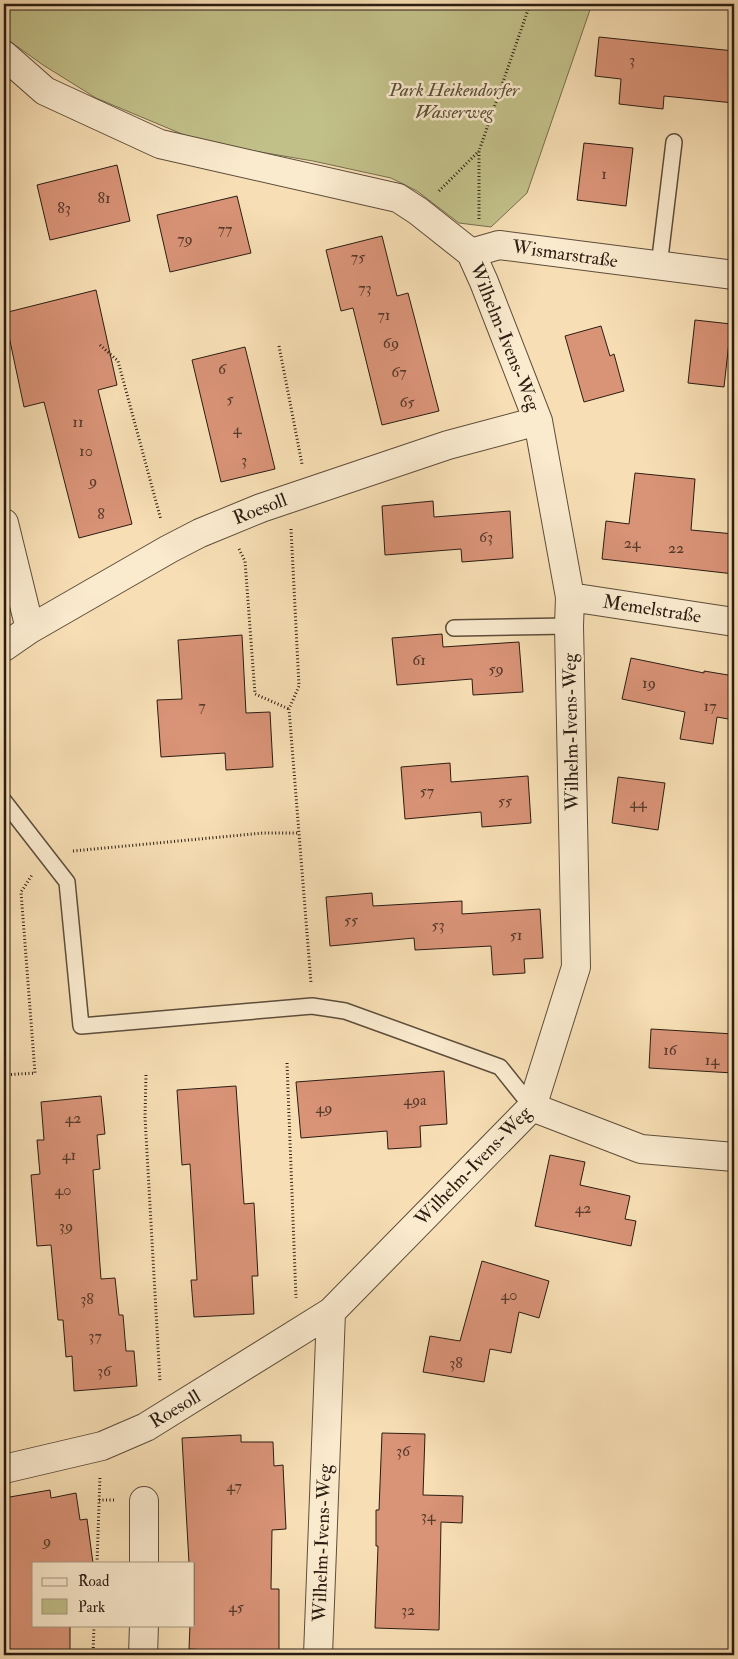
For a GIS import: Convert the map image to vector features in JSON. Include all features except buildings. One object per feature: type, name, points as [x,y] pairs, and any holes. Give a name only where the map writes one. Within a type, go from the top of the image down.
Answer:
[{"type":"street","name":"Wilhelm-Ivens-Weg","points":[[4,55],[45,91],[160,144],[398,198],[418,211],[471,253],[538,421],[570,597],[576,967],[532,1107],[331,1312],[318,1655]]},
{"type":"street","name":"Wismarstraße","points":[[471,253],[499,245],[734,275]]},
{"type":"street","name":"Roesoll","points":[[4,647],[30,629],[200,532],[298,495],[448,445],[538,421]]},
{"type":"street","points":[[4,523],[30,629]]},
{"type":"street","name":"Memelstraße","points":[[570,597],[734,622]]},
{"type":"street","points":[[532,1107],[641,1148],[734,1157]]},
{"type":"street","name":"Roesoll","points":[[4,1469],[102,1446],[146,1428],[331,1312]]},
{"type":"street","points":[[144,1500],[144,1562]]},
{"type":"street","points":[[143,1655],[144,1626]]},
{"type":"lane","points":[[659,266],[674,142]]},
{"type":"lane","points":[[454,628],[569,626]]},
{"type":"lane","points":[[4,801],[67,882],[81,1026],[312,1006],[346,1011],[500,1067],[532,1107]]},
{"type":"path","points":[[471,253],[479,218],[479,151],[530,4]]},
{"type":"path","points":[[418,211],[479,151]]},
{"type":"path","points":[[100,345],[118,361],[168,549]]},
{"type":"path","points":[[279,346],[298,495],[299,686],[289,710],[310,959]]},
{"type":"path","points":[[227,522],[245,561],[255,694],[289,710]]},
{"type":"path","points":[[263,833],[299,832]]},
{"type":"path","points":[[286,1063],[297,1334]]},
{"type":"path","points":[[146,1075],[146,1126],[162,1418]]},
{"type":"path","points":[[96,1562],[102,1446]]},
{"type":"path","points":[[92,1655],[94,1626]]},
{"type":"green space","name":"Park Heikendorfer Wasserweg","points":[[4,4],[592,4],[527,193],[491,227],[459,223],[417,191],[391,178],[313,161],[201,142],[96,98],[43,65],[4,37]]}]
